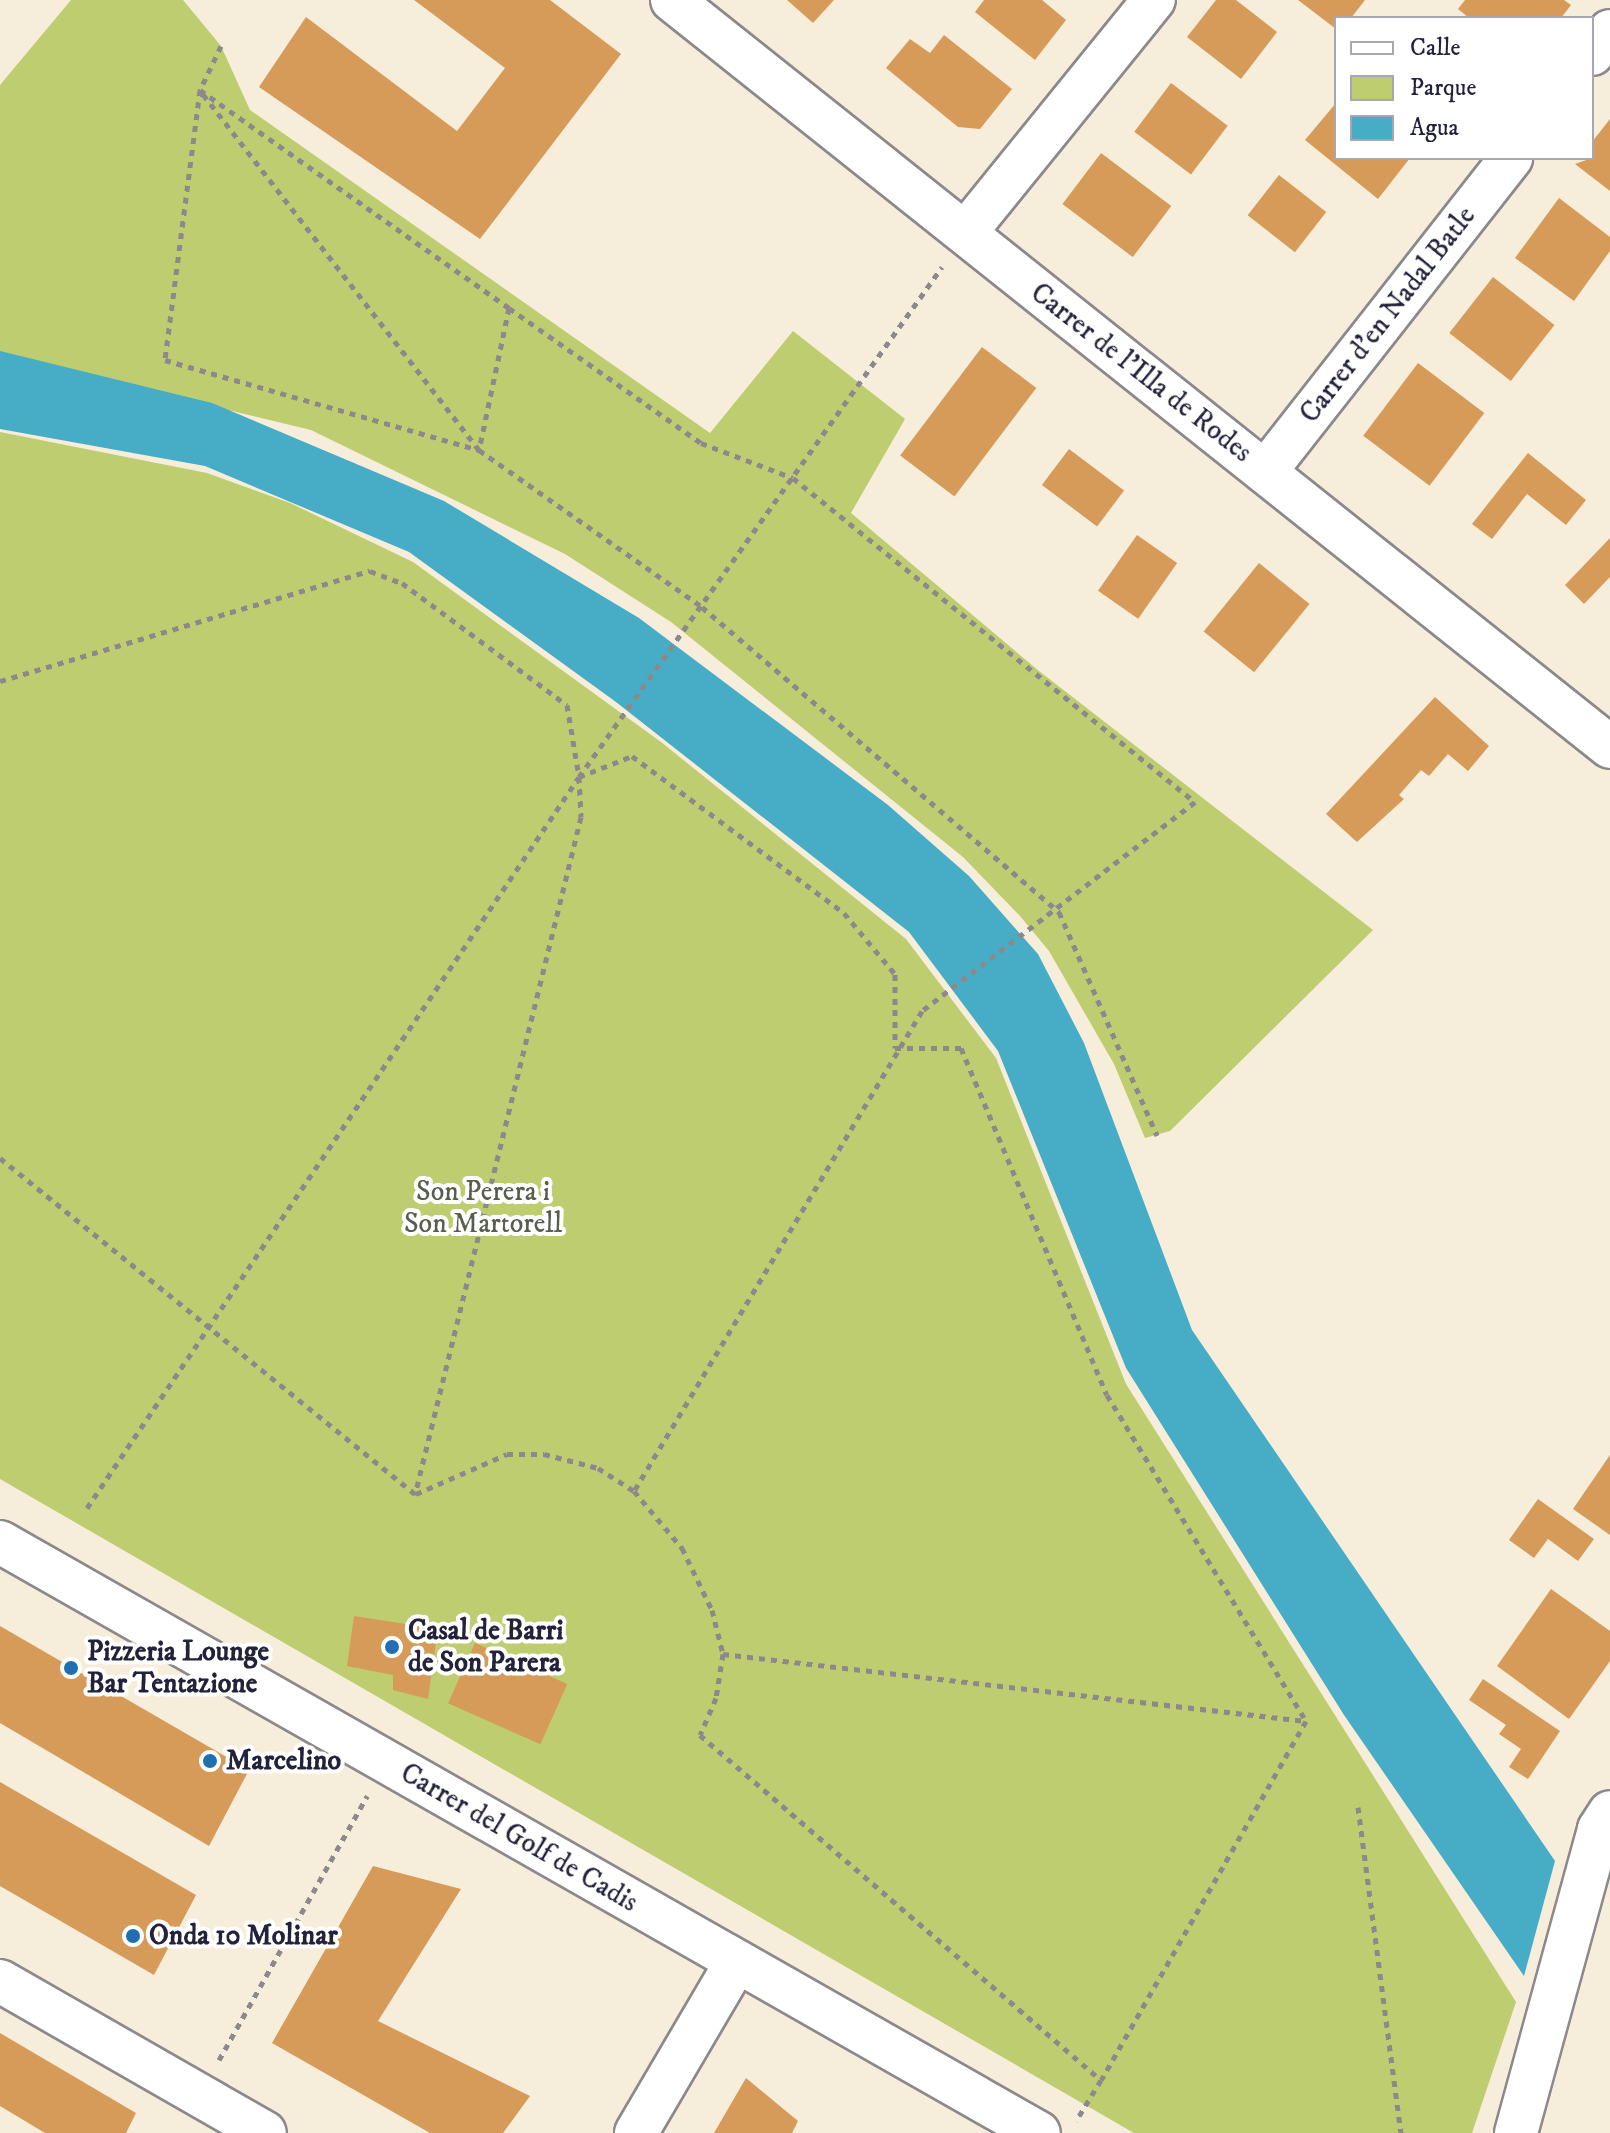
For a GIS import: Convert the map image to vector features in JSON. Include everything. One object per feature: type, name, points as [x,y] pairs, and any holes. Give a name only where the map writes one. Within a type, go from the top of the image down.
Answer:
[{"type":"street","name":"Carrer de l'Illa de Rodes","points":[[672,0],[1610,747]]},
{"type":"street","points":[[965,233],[1154,0]]},
{"type":"street","points":[[1594,51],[1610,31]]},
{"type":"street","name":"Carrer d'en Nadal Batle","points":[[1265,472],[1509,160]]},
{"type":"street","name":"Carrer del Golf de Cadis","points":[[0,1542],[1039,2133]]},
{"type":"street","points":[[1516,2133],[1604,1820]]},
{"type":"street","points":[[636,2133],[737,1961]]},
{"type":"street","points":[[0,1981],[265,2133]]},
{"type":"path","points":[[221,46],[200,90],[165,360],[479,450]]},
{"type":"path","points":[[200,90],[701,443],[793,478],[1195,802],[1059,912],[922,1011],[895,1048],[634,1491]]},
{"type":"path","points":[[200,90],[479,450],[702,607],[1059,912],[1157,1135]]},
{"type":"path","points":[[87,1508],[599,743],[689,627],[965,233]]},
{"type":"path","points":[[479,450],[509,308]]},
{"type":"path","points":[[0,681],[370,571],[402,583],[567,705],[579,777],[581,817],[415,1495]]},
{"type":"path","points":[[579,777],[632,756],[844,913],[895,974],[895,1048]]},
{"type":"path","points":[[895,1048],[961,1048],[1107,1395],[1306,1721]]},
{"type":"path","points":[[0,1158],[415,1495]]},
{"type":"path","points":[[415,1495],[477,1463],[531,1454],[598,1468],[634,1491],[699,1575],[723,1654],[716,1698],[700,1735],[1101,2080]]},
{"type":"path","points":[[723,1654],[1306,1721]]},
{"type":"path","points":[[1069,2133],[1306,1721]]},
{"type":"path","points":[[199,2095],[386,1762]]},
{"type":"path","points":[[1358,1807],[1401,2133]]},
{"type":"green space","points":[[71,0],[183,0],[221,46],[250,110],[710,433],[793,331],[905,419],[851,513],[1039,671],[1373,930],[1170,1131],[1145,1138],[1114,1064],[1049,951],[1020,916],[963,857],[671,622],[565,554],[311,430],[0,355],[0,85]]},
{"type":"green space","name":"Son Perera i Son Martorell","points":[[0,432],[207,473],[290,503],[413,562],[661,742],[906,939],[996,1058],[1126,1384],[1516,2002],[1472,2133],[1134,2133],[0,1479]]},
{"type":"water","points":[[0,351],[212,403],[444,501],[639,618],[888,805],[969,876],[1038,954],[1084,1043],[1192,1330],[1555,1861],[1524,1976],[1344,1715],[1126,1368],[998,1051],[909,932],[616,702],[409,552],[205,466],[0,429]]},
{"type":"building","points":[[414,0],[550,0],[621,54],[480,239],[259,87],[306,17],[457,131],[505,68]]},
{"type":"building","points":[[787,0],[834,0],[813,23]]},
{"type":"building","points":[[984,0],[1042,0],[1066,20],[1035,60],[975,12]]},
{"type":"building","points":[[1216,0],[1236,0],[1277,32],[1241,79],[1187,37]]},
{"type":"building","points":[[1298,0],[1365,0],[1353,16],[1334,16],[1334,27]]},
{"type":"building","points":[[1465,0],[1564,0],[1571,5],[1563,16],[1467,16],[1458,9]]},
{"type":"building","points":[[944,35],[1012,89],[980,129],[958,127],[886,68],[910,39],[930,53]]},
{"type":"building","points":[[1171,83],[1228,126],[1191,174],[1134,132]]},
{"type":"building","points":[[1334,105],[1334,160],[1408,160],[1378,199],[1305,140]]},
{"type":"building","points":[[1610,119],[1610,191],[1575,164],[1594,160],[1594,139]]},
{"type":"building","points":[[1101,153],[1171,206],[1133,257],[1062,204]]},
{"type":"building","points":[[1279,175],[1326,212],[1295,252],[1248,215]]},
{"type":"building","points":[[1559,198],[1610,237],[1610,251],[1574,301],[1515,258]]},
{"type":"building","points":[[1493,277],[1554,325],[1511,381],[1449,333]]},
{"type":"building","points":[[982,347],[1036,388],[954,497],[900,456]]},
{"type":"building","points":[[1418,363],[1484,413],[1430,486],[1363,436]]},
{"type":"building","points":[[1069,449],[1124,491],[1097,526],[1042,485]]},
{"type":"building","points":[[1528,453],[1586,500],[1566,525],[1527,494],[1492,539],[1472,524]]},
{"type":"building","points":[[1137,535],[1177,563],[1138,619],[1098,591]]},
{"type":"building","points":[[1610,538],[1610,577],[1584,604],[1565,585]]},
{"type":"building","points":[[1259,563],[1310,604],[1254,672],[1204,631]]},
{"type":"building","points":[[1435,697],[1489,746],[1468,771],[1448,754],[1429,776],[1421,770],[1399,795],[1404,799],[1357,842],[1326,814]]},
{"type":"building","points":[[1610,1455],[1610,1535],[1573,1509]]},
{"type":"building","points":[[1538,1499],[1594,1539],[1578,1561],[1548,1539],[1534,1558],[1509,1540]]},
{"type":"building","points":[[1551,1589],[1610,1631],[1610,1661],[1569,1719],[1497,1666]]},
{"type":"building","name":"Casal de Barri de Son Parera","points":[[354,1616],[438,1629],[428,1699],[393,1690],[393,1675],[347,1666]]},
{"type":"building","points":[[0,1626],[249,1770],[209,1846],[0,1723]]},
{"type":"building","points":[[475,1643],[567,1684],[540,1744],[448,1703]]},
{"type":"building","points":[[1483,1679],[1560,1731],[1528,1779],[1509,1767],[1521,1749],[1499,1734],[1506,1725],[1469,1700]]},
{"type":"building","points":[[0,1782],[196,1895],[154,1975],[0,1886]]},
{"type":"building","points":[[373,1866],[461,1889],[378,2021],[530,2096],[503,2133],[430,2133],[272,2043]]},
{"type":"building","points":[[0,2033],[136,2113],[126,2133],[45,2133],[0,2106]]},
{"type":"building","points":[[746,2078],[798,2121],[792,2133],[714,2133]]},
{"type":"place","name":"Casal de Barri de Son Parera","points":[[392,1647]]},
{"type":"place","name":"Pizzeria Lounge Bar Tentazione","points":[[71,1668]]},
{"type":"place","name":"Marcelino","points":[[210,1761]]},
{"type":"place","name":"Onda 10 Molinar","points":[[133,1936]]}]
